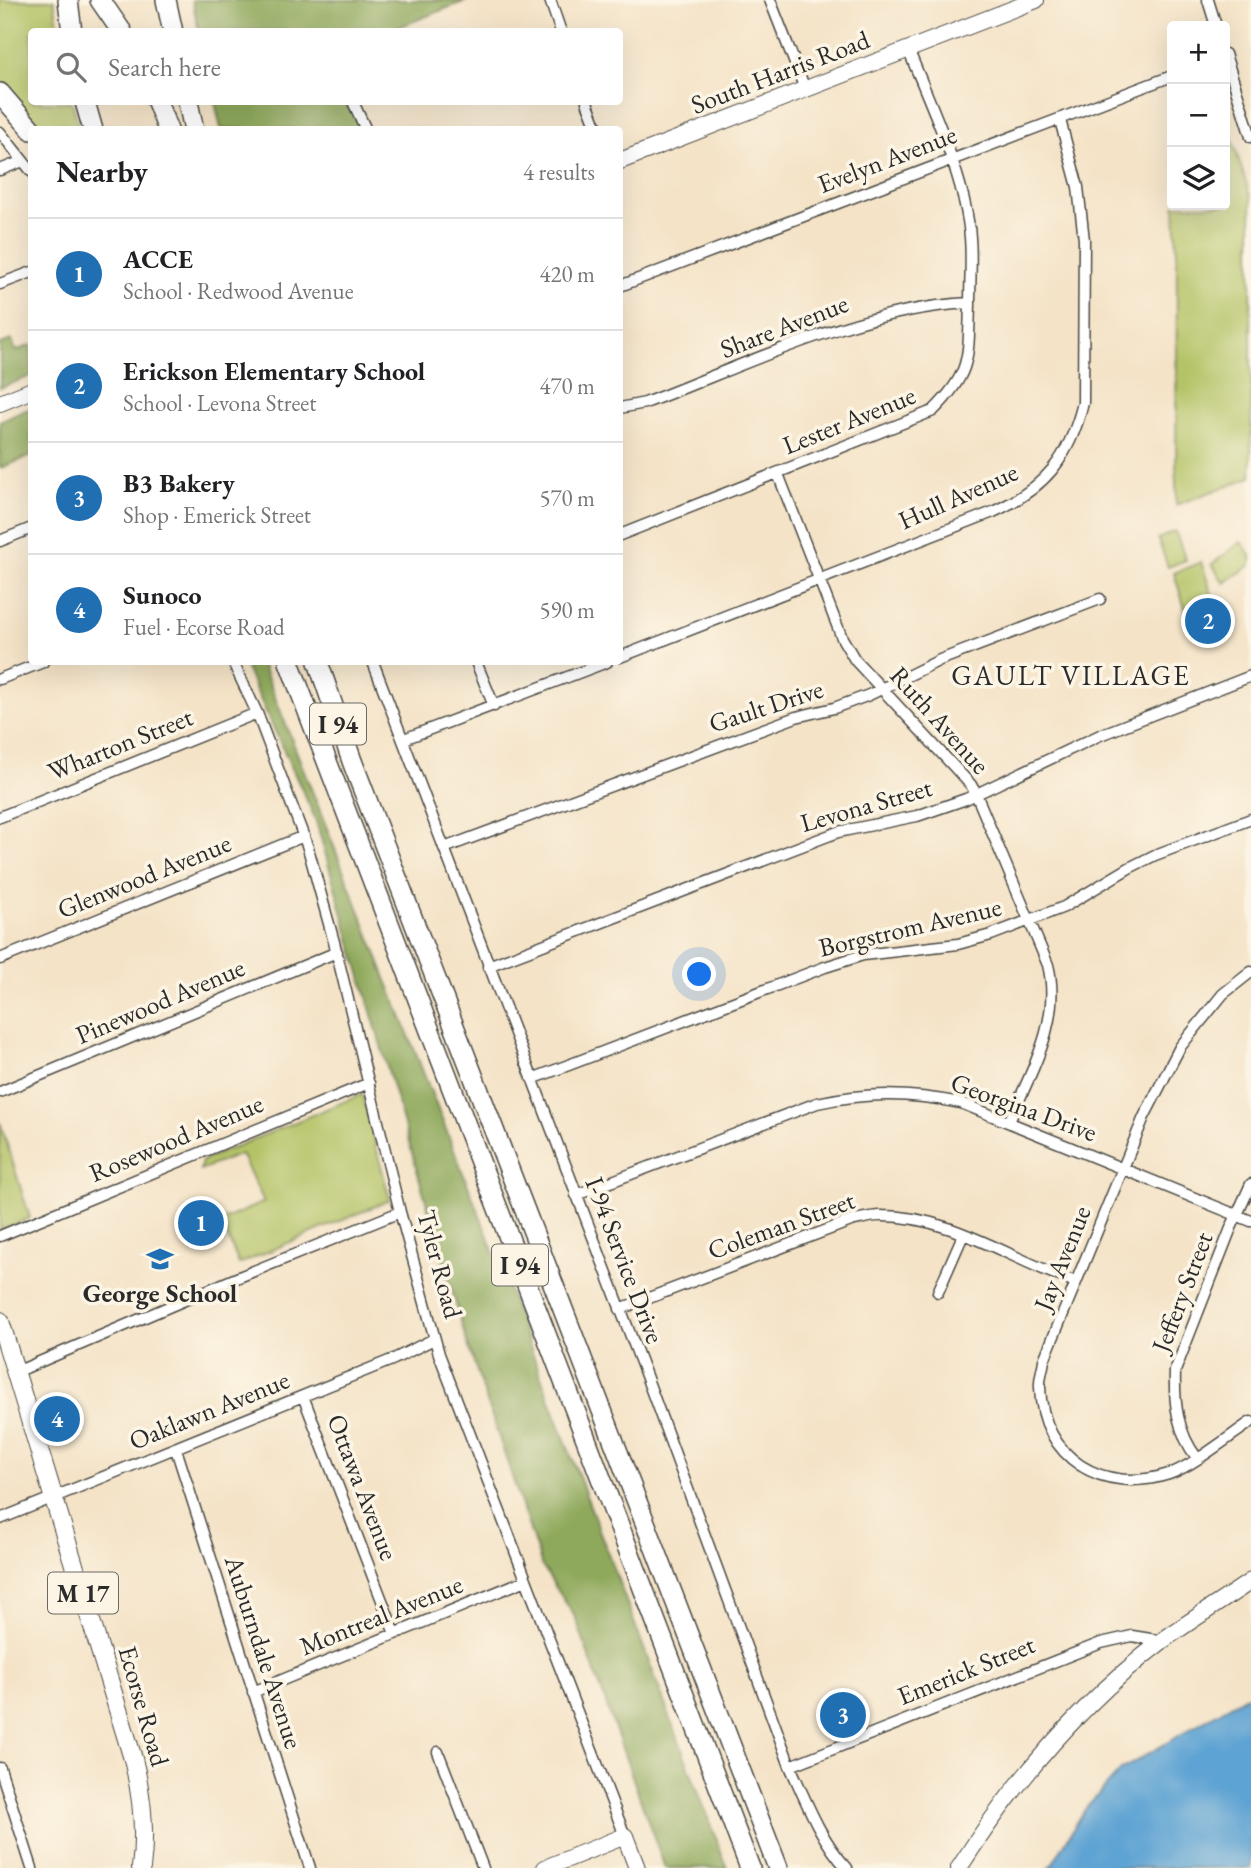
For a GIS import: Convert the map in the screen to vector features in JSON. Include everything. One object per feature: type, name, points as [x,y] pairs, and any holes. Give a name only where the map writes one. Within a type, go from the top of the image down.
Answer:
[{"type":"highway","points":[[68,0],[72,28]]},
{"type":"highway","points":[[166,0],[172,28]]},
{"type":"highway","points":[[104,5],[119,28]]},
{"type":"highway","points":[[0,93],[29,126]]},
{"type":"highway","points":[[87,105],[92,126]]},
{"type":"highway","points":[[159,105],[167,126]]},
{"type":"highway","points":[[189,105],[193,126]]},
{"type":"highway","name":"I 94","points":[[290,665],[750,1868]]},
{"type":"highway","name":"I 94","points":[[319,665],[352,761],[778,1868]]},
{"type":"main road","name":"South Harris Road","points":[[623,160],[1036,0]]},
{"type":"main road","points":[[0,403],[28,392]]},
{"type":"main road","name":"Ecorse Road","points":[[0,1321],[133,1759],[144,1826],[141,1868]]},
{"type":"main road","points":[[959,1868],[982,1831],[1049,1746],[1093,1700],[1163,1641],[1251,1581]]},
{"type":"main road","points":[[545,1868],[625,1836]]},
{"type":"main road","name":"Tyler Road","points":[[625,1836],[637,1868]]},
{"type":"street","points":[[550,0],[560,28]]},
{"type":"street","points":[[770,0],[805,89]]},
{"type":"street","points":[[1208,0],[1214,21]]},
{"type":"street","name":"Lester Avenue","points":[[623,534],[933,411],[952,392],[965,370],[970,303],[971,250],[968,215],[951,159],[908,49]]},
{"type":"street","points":[[1230,72],[1251,137]]},
{"type":"street","name":"Evelyn Avenue","points":[[623,285],[1167,78]]},
{"type":"street","points":[[354,105],[364,126]]},
{"type":"street","points":[[588,105],[596,126]]},
{"type":"street","name":"Hull Avenue","points":[[623,656],[1020,499],[1048,477],[1065,453],[1076,430],[1083,403],[1084,240],[1078,187],[1060,120]]},
{"type":"street","points":[[0,132],[28,167]]},
{"type":"street","points":[[0,170],[23,161]]},
{"type":"street","points":[[0,284],[28,274]]},
{"type":"street","name":"Share Avenue","points":[[623,407],[645,403],[867,319],[914,308],[970,303]]},
{"type":"street","name":"Ruth Avenue","points":[[778,474],[842,638],[855,660],[881,690],[971,785],[1048,965],[1053,984],[1048,1032],[1009,1122]]},
{"type":"street","points":[[0,541],[28,530]]},
{"type":"street","name":"Gault Drive","points":[[444,848],[796,717],[834,708],[881,690],[940,660],[1100,599]]},
{"type":"street","points":[[0,679],[35,665]]},
{"type":"street","name":"Tyler Road","points":[[234,665],[257,713],[304,836],[337,952],[400,1212],[434,1339],[457,1406],[625,1836]]},
{"type":"street","name":"I-94 Service Drive","points":[[374,665],[620,1309],[790,1766],[812,1815],[834,1854],[847,1868]]},
{"type":"street","points":[[477,665],[494,706]]},
{"type":"street","points":[[404,739],[599,665]]},
{"type":"street","name":"Levona Street","points":[[488,965],[838,832],[916,816],[976,794],[1100,735],[1251,676]]},
{"type":"street","name":"Wharton Street","points":[[0,817],[257,713]]},
{"type":"street","name":"Borgstrom Avenue","points":[[533,1079],[863,955],[958,944],[1031,921],[1064,906],[1154,855],[1251,819]]},
{"type":"street","name":"Glenwood Avenue","points":[[0,959],[304,836]]},
{"type":"street","name":"Pinewood Avenue","points":[[0,1092],[337,952]]},
{"type":"street","name":"Jay Avenue","points":[[1251,972],[1223,993],[1180,1047],[1144,1117],[1044,1360],[1040,1385],[1043,1413],[1053,1437],[1085,1470],[1109,1479],[1143,1481],[1172,1473],[1251,1422]]},
{"type":"street","name":"Rosewood Avenue","points":[[0,1236],[369,1083]]},
{"type":"street","name":"Georgina Drive","points":[[576,1195],[791,1111],[843,1097],[913,1094],[961,1103],[1251,1222]]},
{"type":"street","name":"Jeffery Street","points":[[1197,1458],[1180,1426],[1174,1396],[1175,1371],[1251,1184]]},
{"type":"street","points":[[16,1372],[400,1212]]},
{"type":"street","name":"Coleman Street","points":[[620,1309],[851,1221],[880,1215],[916,1219],[963,1235],[1076,1282]]},
{"type":"street","points":[[938,1292],[963,1235]]},
{"type":"street","name":"Oaklawn Avenue","points":[[0,1520],[394,1359],[434,1339]]},
{"type":"street","name":"Ottawa Avenue","points":[[303,1396],[395,1634]]},
{"type":"street","name":"Auburndale Avenue","points":[[176,1448],[310,1868]]},
{"type":"street","name":"Montreal Avenue","points":[[253,1692],[526,1580]]},
{"type":"street","name":"Emerick Street","points":[[790,1766],[1101,1643],[1132,1636],[1163,1641]]},
{"type":"street","points":[[438,1752],[483,1868]]},
{"type":"street","points":[[0,1768],[32,1868]]},
{"type":"green space","points":[[0,0],[54,0],[59,28],[28,28],[28,105],[73,105],[78,126],[38,126],[0,82]]},
{"type":"green space","points":[[192,0],[468,0],[397,28],[198,28]]},
{"type":"green space","points":[[216,105],[345,105],[360,126],[220,126]]},
{"type":"green space","points":[[1230,135],[1251,199],[1251,477],[1176,505],[1175,210],[1230,210]]},
{"type":"green space","points":[[12,340],[16,351],[28,346],[28,377],[0,388],[0,344]]},
{"type":"green space","points":[[28,409],[28,457],[0,468],[0,421]]},
{"type":"green space","points":[[1175,531],[1186,560],[1168,567],[1158,539]]},
{"type":"green space","points":[[1241,542],[1251,555],[1251,565],[1224,583],[1212,564]]},
{"type":"green space","points":[[1201,562],[1217,609],[1216,613],[1189,621],[1174,573]]},
{"type":"green space","points":[[244,665],[262,665],[486,1231],[727,1868],[665,1868],[575,1617],[542,1566],[466,1339],[315,818]]},
{"type":"green space","points":[[362,1094],[390,1200],[239,1264],[221,1221],[264,1202],[241,1154],[200,1170],[202,1161]]},
{"type":"green space","points":[[0,1122],[30,1218],[0,1230]]},
{"type":"water","points":[[1251,1693],[1251,1868],[1050,1868],[1085,1809],[1121,1770]]},
{"type":"place","name":"Erickson Elementary School","points":[[1208,621]]},
{"type":"place","name":"ACCE","points":[[201,1223]]},
{"type":"place","name":"George School","points":[[160,1259]]},
{"type":"place","name":"Sunoco","points":[[57,1419]]},
{"type":"place","name":"B3 Bakery","points":[[843,1715]]},
{"type":"district","name":"GAULT VILLAGE","points":[[1071,675]]}]
